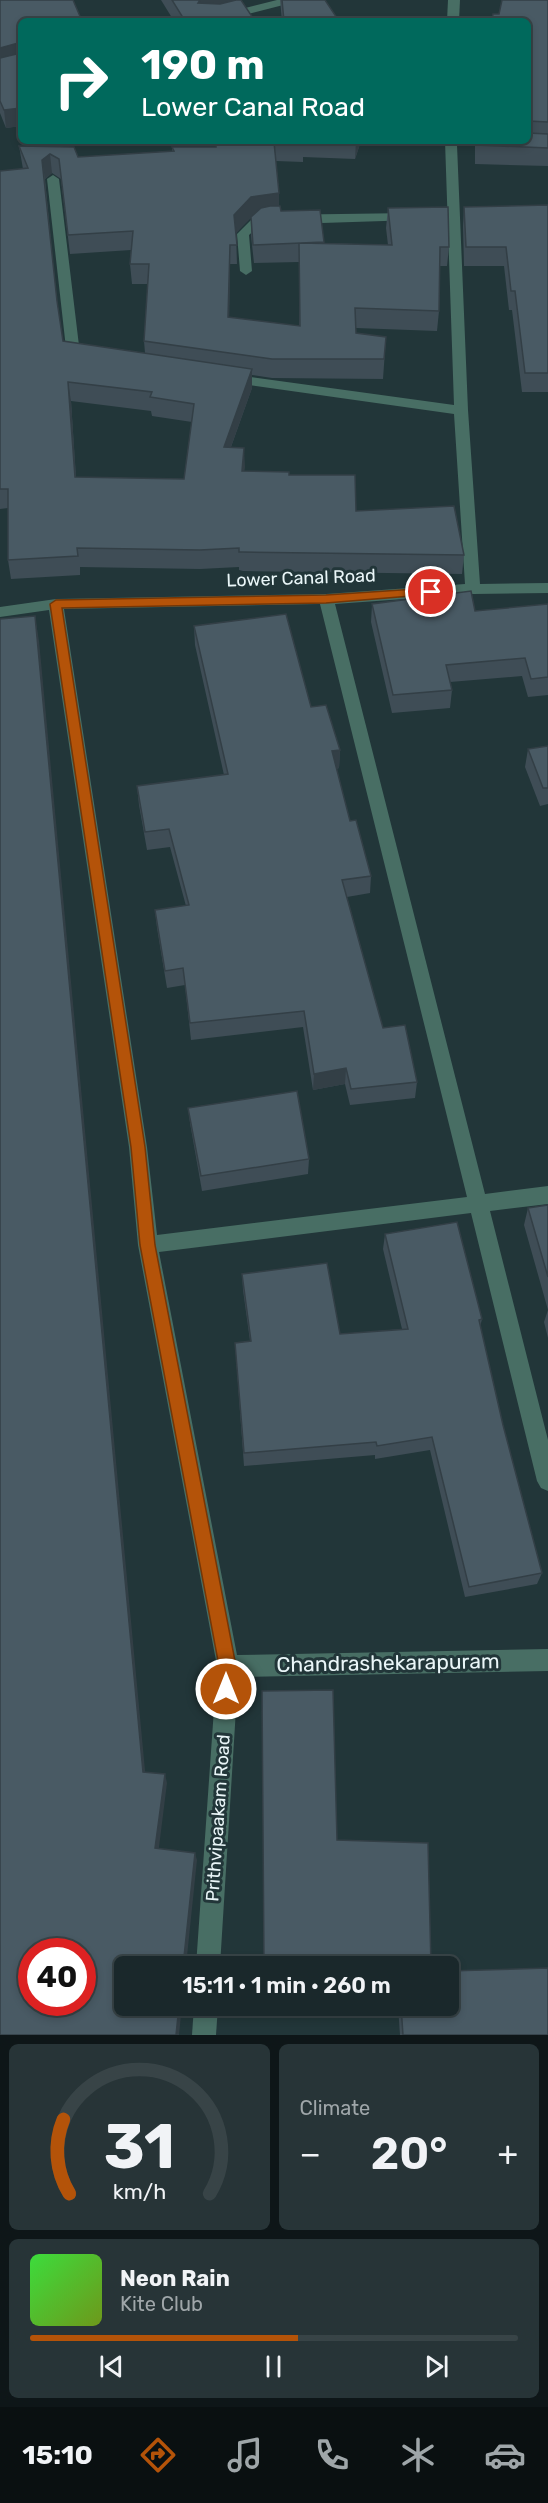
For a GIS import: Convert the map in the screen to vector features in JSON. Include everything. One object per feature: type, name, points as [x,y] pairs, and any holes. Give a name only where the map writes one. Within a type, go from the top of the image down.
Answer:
[{"type":"street","points":[[218,18],[291,0]]},
{"type":"street","points":[[453,18],[454,0]]},
{"type":"street","points":[[451,144],[449,216],[473,588]]},
{"type":"street","points":[[509,144],[548,146]]},
{"type":"street","points":[[53,179],[74,357],[97,360]]},
{"type":"street","points":[[246,271],[243,234],[256,222],[270,219],[420,217]]},
{"type":"street","points":[[214,376],[461,410]]},
{"type":"street","name":"Lower Canal Road","points":[[0,612],[56,604],[326,599],[473,588],[548,588]]},
{"type":"street","points":[[326,599],[548,1481]]},
{"type":"street","name":"Prithvipaakam Road","points":[[56,604],[138,1147],[147,1245],[228,1666],[209,1956]]},
{"type":"street","points":[[147,1245],[548,1195]]},
{"type":"street","name":"Chandrashekarapuram","points":[[228,1666],[548,1660]]},
{"type":"street","points":[[204,2035],[205,2016]]},
{"type":"building","points":[[0,0],[73,0],[81,18],[18,18],[18,43],[0,48]]},
{"type":"building","points":[[172,0],[200,0],[198,3],[220,4],[241,0],[253,18],[183,18]]},
{"type":"building","points":[[282,0],[325,0],[337,18],[284,18]]},
{"type":"building","points":[[502,0],[548,0],[548,122],[531,121],[531,18],[492,18],[493,14],[499,14]]},
{"type":"building","points":[[18,54],[18,108],[4,110],[0,101],[0,58]]},
{"type":"building","points":[[531,133],[548,134],[548,148],[476,145],[531,144]]},
{"type":"building","points":[[274,144],[279,193],[251,197],[234,215],[237,245],[230,245],[228,317],[300,326],[299,243],[392,245],[388,208],[448,207],[449,247],[440,247],[439,311],[355,308],[356,333],[386,337],[384,359],[272,359],[144,341],[149,264],[130,264],[133,231],[68,235],[59,159],[50,154],[42,160],[63,341],[252,369],[224,447],[244,448],[242,471],[289,472],[289,475],[355,475],[356,511],[454,506],[464,555],[239,552],[239,548],[200,550],[77,548],[78,556],[8,560],[8,489],[0,489],[0,171],[28,168],[19,146],[74,147],[78,157],[174,151],[172,147]],"holes":[[[68,382],[152,392],[150,397],[194,404],[184,479],[75,477]]]},
{"type":"building","points":[[548,205],[548,373],[525,373],[515,291],[511,291],[506,247],[466,247],[464,207]]},
{"type":"building","points":[[280,206],[281,211],[320,210],[324,242],[253,245],[251,217],[261,208]]},
{"type":"building","points":[[471,591],[475,611],[548,604],[548,677],[531,679],[525,658],[446,665],[452,690],[393,695],[372,604]]},
{"type":"building","points":[[286,614],[311,707],[326,705],[340,750],[332,751],[350,821],[356,820],[371,876],[342,880],[383,1028],[405,1025],[417,1082],[351,1089],[346,1068],[314,1074],[304,1011],[190,1023],[183,968],[165,971],[155,910],[189,905],[169,829],[145,832],[137,786],[228,774],[194,626]]},
{"type":"building","points":[[35,616],[143,1772],[165,1774],[155,1848],[195,1853],[184,1956],[114,1956],[114,2016],[178,2016],[176,2035],[0,2035],[0,619]]},
{"type":"building","points":[[548,746],[548,788],[543,788],[528,749]]},
{"type":"building","points":[[297,1091],[309,1159],[201,1176],[188,1108]]},
{"type":"building","points":[[548,1205],[548,1277],[528,1208]]},
{"type":"building","points":[[457,1222],[482,1319],[479,1320],[503,1425],[542,1573],[469,1587],[432,1437],[377,1446],[376,1442],[244,1453],[235,1343],[251,1341],[242,1274],[327,1263],[340,1334],[408,1329],[385,1234]]},
{"type":"building","points":[[333,1690],[337,1840],[428,1843],[431,1956],[264,1956],[262,1691]]},
{"type":"building","points":[[548,1968],[548,2035],[403,2035],[402,2016],[459,2016],[459,1971]]},
{"type":"route","points":[[226,1689],[228,1666],[147,1245],[138,1147],[56,604],[326,599],[431,592]]}]
